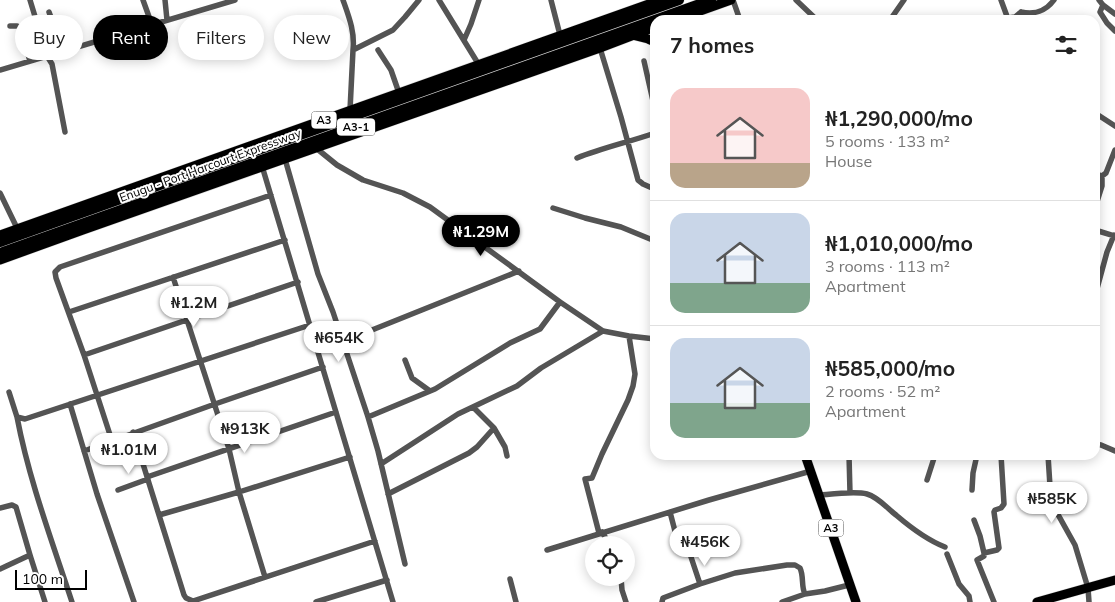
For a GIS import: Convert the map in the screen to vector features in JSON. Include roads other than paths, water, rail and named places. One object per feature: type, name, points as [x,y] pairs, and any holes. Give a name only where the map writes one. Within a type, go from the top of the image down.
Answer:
[{"type":"highway","name":"Enugu - Port Harcourt Expressway","points":[[0,242],[679,0]]},
{"type":"highway","name":"Enugu - Port Harcourt Expressway","points":[[669,15],[711,0]]},
{"type":"highway","name":"Enugu - Port Harcourt Expressway","points":[[0,254],[650,22]]},
{"type":"highway","points":[[136,193],[140,204]]},
{"type":"main road","points":[[628,11],[636,0]]},
{"type":"main road","name":"Enugu - Port Harcourt Expressway","points":[[0,234],[660,0]]},
{"type":"main road","points":[[700,15],[732,0]]},
{"type":"main road","name":"Enugu - Port Harcourt Expressway","points":[[0,260],[650,29]]},
{"type":"main road","points":[[632,35],[650,40]]},
{"type":"main road","name":"A3","points":[[807,460],[856,602]]},
{"type":"main road","points":[[1037,602],[1115,580]]},
{"type":"street","points":[[30,0],[35,15]]},
{"type":"street","points":[[143,0],[148,15]]},
{"type":"street","points":[[165,0],[166,15]]},
{"type":"street","points":[[168,20],[235,0]]},
{"type":"street","points":[[343,0],[352,26],[354,40],[350,110]]},
{"type":"street","points":[[353,50],[393,30],[420,0]]},
{"type":"street","points":[[439,0],[479,65]]},
{"type":"street","points":[[464,40],[479,0]]},
{"type":"street","points":[[551,0],[560,35]]},
{"type":"street","points":[[732,0],[738,15]]},
{"type":"street","points":[[796,0],[812,15]]},
{"type":"street","points":[[894,15],[904,0]]},
{"type":"street","points":[[1001,0],[1007,15]]},
{"type":"street","points":[[1021,12],[1037,13],[1052,4],[1054,0]]},
{"type":"street","points":[[1101,3],[1115,14]]},
{"type":"street","points":[[1101,3],[1100,12],[1115,31]]},
{"type":"street","points":[[1018,15],[1021,12]]},
{"type":"street","points":[[1021,12],[1024,15]]},
{"type":"street","points":[[10,26],[19,27],[30,61]]},
{"type":"street","points":[[600,48],[638,180],[650,187]]},
{"type":"street","points":[[378,50],[391,70],[399,93]]},
{"type":"street","points":[[0,70],[33,60]]},
{"type":"street","points":[[50,60],[52,64],[65,132]]},
{"type":"street","points":[[644,61],[650,88]]},
{"type":"street","points":[[1100,116],[1115,126]]},
{"type":"street","points":[[577,158],[650,135]]},
{"type":"street","points":[[316,148],[337,165],[363,180],[403,193],[430,207],[560,302],[603,330],[629,336],[650,338]]},
{"type":"street","points":[[1100,192],[1102,176],[1106,173],[1115,150]]},
{"type":"street","points":[[285,159],[318,274],[333,312],[368,417],[405,564]]},
{"type":"street","points":[[262,166],[393,602]]},
{"type":"street","points":[[0,193],[17,228]]},
{"type":"street","points":[[112,441],[55,272],[60,268],[271,195]]},
{"type":"street","points":[[553,208],[621,227],[650,239]]},
{"type":"street","points":[[1100,231],[1115,235],[1107,252],[1100,278]]},
{"type":"street","points":[[69,312],[285,240]]},
{"type":"street","points":[[372,330],[518,271]]},
{"type":"street","points":[[173,277],[229,449],[239,492],[265,578]]},
{"type":"street","points":[[84,354],[298,282]]},
{"type":"street","points":[[368,417],[435,389],[510,343],[540,329],[560,302]]},
{"type":"street","points":[[17,417],[25,419],[310,325]]},
{"type":"street","points":[[381,464],[449,419],[517,386],[541,368],[603,330]]},
{"type":"street","points":[[603,536],[585,479],[592,478],[633,386],[634,374],[629,336]]},
{"type":"street","points":[[405,360],[412,378],[430,391]]},
{"type":"street","points":[[84,451],[133,432],[323,367]]},
{"type":"street","points":[[9,392],[17,417],[22,445],[72,602]]},
{"type":"street","points":[[70,404],[97,494],[134,602]]},
{"type":"street","points":[[473,407],[494,428],[505,447],[507,456]]},
{"type":"street","points":[[118,490],[147,478],[336,412]]},
{"type":"street","points":[[388,494],[469,453],[494,428]]},
{"type":"street","points":[[133,432],[187,600],[192,601],[375,541]]},
{"type":"street","points":[[1100,445],[1115,451]]},
{"type":"street","points":[[159,515],[350,457]]},
{"type":"street","points":[[849,460],[850,493]]},
{"type":"street","points":[[927,480],[933,460]]},
{"type":"street","points":[[972,490],[976,460]]},
{"type":"street","points":[[984,553],[999,548],[994,512],[1004,504],[1001,460]]},
{"type":"street","points":[[1048,460],[1051,502],[1075,545],[1088,588],[1089,602]]},
{"type":"street","points":[[547,550],[811,471]]},
{"type":"street","points":[[820,495],[867,494],[936,544],[945,547]]},
{"type":"street","points":[[0,508],[12,505],[16,507],[45,602]]},
{"type":"street","points":[[670,512],[676,535],[688,548],[700,584]]},
{"type":"street","points":[[974,520],[984,553],[984,556],[977,560],[994,602]]},
{"type":"street","points":[[947,554],[959,584],[969,596],[970,602]]},
{"type":"street","points":[[0,569],[30,555]]},
{"type":"street","points":[[662,602],[663,598],[735,573],[787,565],[795,566],[802,570],[803,591],[805,594]]},
{"type":"street","points":[[510,579],[516,602]]},
{"type":"street","points":[[316,602],[387,580]]},
{"type":"street","points":[[782,602],[805,594],[850,585]]},
{"type":"street","points":[[622,586],[626,602]]}]
